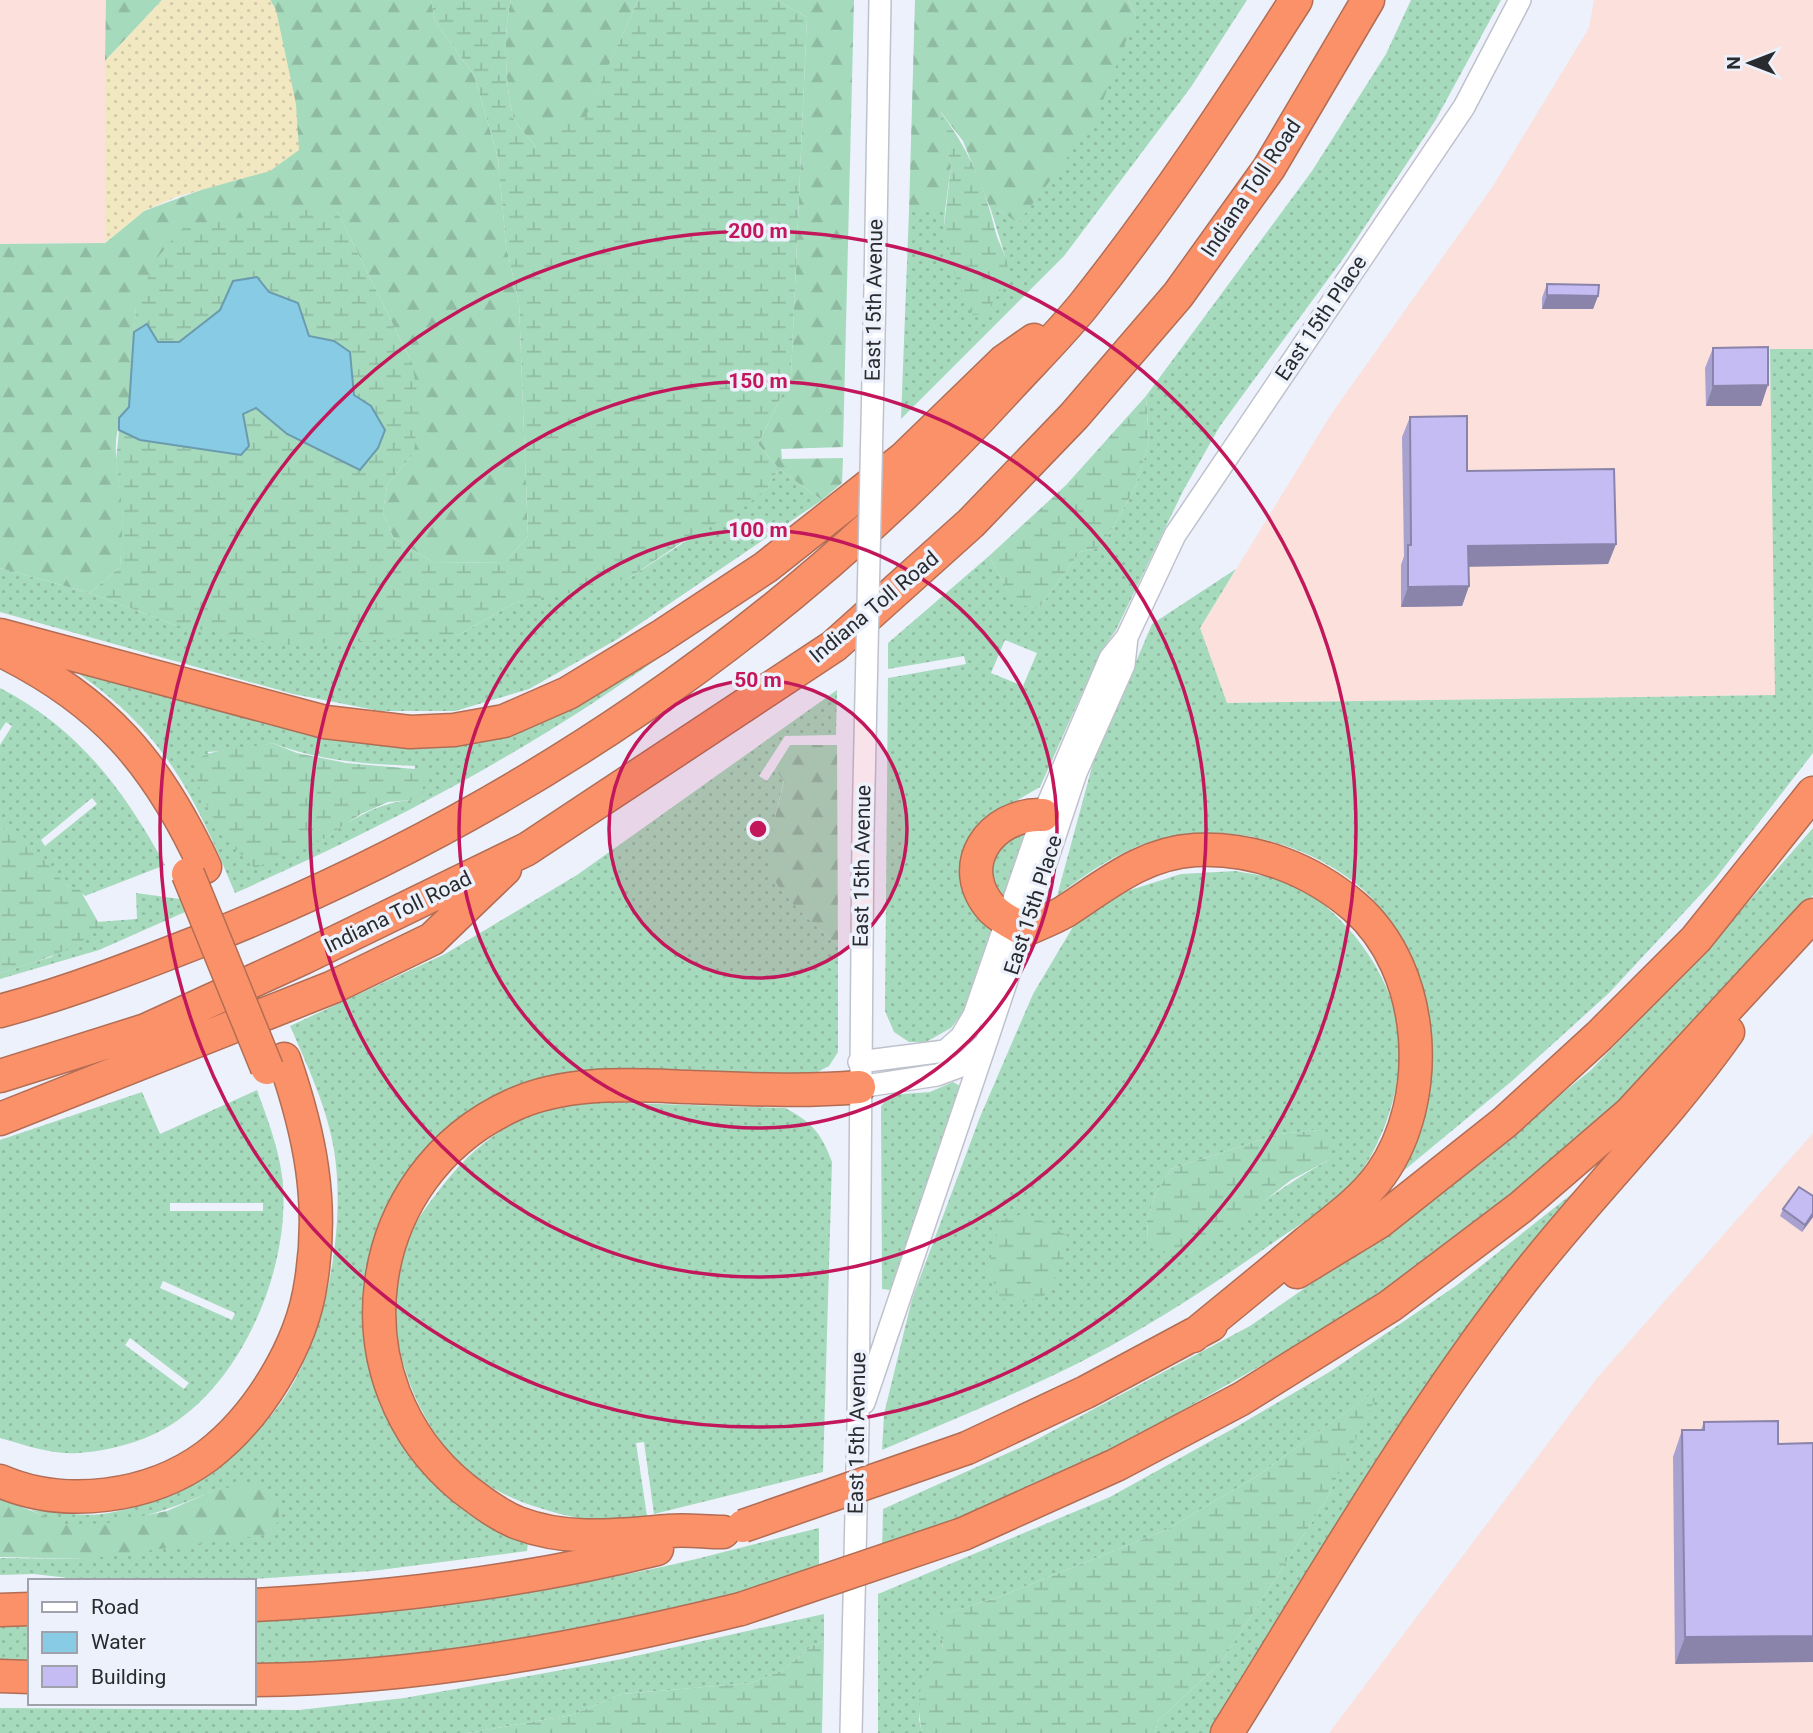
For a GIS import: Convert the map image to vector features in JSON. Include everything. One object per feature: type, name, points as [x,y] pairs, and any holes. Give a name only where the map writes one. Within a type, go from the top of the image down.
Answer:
[{"type":"highway","points":[[0,1011],[122,972],[266,915],[370,868],[523,785],[610,731],[816,576],[947,455],[1082,308],[1197,155],[1296,0]]},
{"type":"highway","name":"Indiana Toll Road","points":[[0,1076],[146,1030],[303,958],[527,849],[834,646],[971,523],[1074,416],[1178,295],[1269,168],[1368,0]]},
{"type":"highway","points":[[0,635],[325,722],[410,732],[454,730],[504,721],[568,693],[766,567],[904,458],[1004,361],[1082,308]]},
{"type":"highway","points":[[0,650],[44,671],[86,701],[114,728],[163,786],[312,1152],[317,1195],[311,1285],[302,1316],[271,1383],[240,1425],[206,1456],[165,1479],[123,1493],[81,1496],[40,1494],[0,1481]]},
{"type":"highway","points":[[0,668],[38,692],[104,745],[146,796],[197,871]]},
{"type":"highway","points":[[256,1605],[380,1597],[519,1579],[733,1529],[967,1448],[1086,1392],[1193,1336],[1379,1222],[1505,1122],[1599,1036],[1696,939],[1813,793]]},
{"type":"highway","points":[[1043,815],[1020,817],[998,827],[980,853],[979,884],[994,912],[1016,925],[1062,913],[1105,881],[1141,862],[1193,850],[1238,851],[1283,863],[1319,881],[1357,908],[1387,947],[1410,999],[1417,1051],[1414,1097],[1401,1139],[1380,1175],[1341,1214],[1193,1336]]},
{"type":"highway","points":[[0,1119],[321,993],[432,939],[527,849]]},
{"type":"highway","points":[[256,1680],[314,1679],[478,1662],[621,1638],[741,1609],[963,1534],[1116,1465],[1218,1411],[1390,1306],[1521,1207],[1630,1113],[1809,921]]},
{"type":"highway","points":[[1227,1733],[1369,1504],[1468,1354],[1582,1207],[1704,1066],[1809,921]]},
{"type":"highway","points":[[0,1460],[41,1474],[121,1474],[160,1460],[198,1439],[255,1370],[278,1323],[291,1282],[299,1198],[295,1155],[275,1064]]},
{"type":"highway","points":[[733,1529],[671,1530],[624,1537],[552,1533],[517,1522],[484,1504],[444,1472],[414,1436],[394,1399],[383,1356],[379,1313],[382,1269],[393,1227],[416,1188],[441,1155],[474,1127],[514,1104],[554,1092],[597,1086],[811,1092],[859,1075]]},
{"type":"highway","points":[[0,1610],[28,1609]]},
{"type":"highway","points":[[0,1676],[28,1677]]},
{"type":"street","name":"East 15th Avenue","points":[[851,1733],[858,1425],[863,832],[880,0]]},
{"type":"street","name":"East 15th Place","points":[[859,1075],[937,1075],[961,1066],[986,1043],[1043,815],[1110,658],[1127,637],[1175,535],[1464,107],[1520,0]]},
{"type":"street","name":"East 15th Place","points":[[859,1075],[945,1051],[974,1015],[1016,925],[1076,773],[1124,665],[1127,637]]},
{"type":"street","points":[[858,1425],[889,1322],[986,1043]]},
{"type":"shaded area","points":[[0,0],[106,0],[105,243],[0,244]]},
{"type":"shaded area","points":[[1594,0],[1813,0],[1813,349],[1770,350],[1776,695],[1226,703],[1200,628],[1332,413],[1491,189],[1589,28]]},
{"type":"shaded area","points":[[1813,1133],[1813,1733],[1329,1733],[1597,1378]]},
{"type":"green space","points":[[106,0],[162,0],[105,61]]},
{"type":"green space","points":[[270,0],[431,0],[435,21],[474,75],[498,158],[506,246],[519,303],[528,536],[506,562],[434,563],[393,537],[383,513],[387,485],[414,453],[412,363],[337,211],[136,307],[129,407],[117,432],[116,446],[123,518],[120,567],[90,593],[0,568],[0,244],[105,243],[144,211],[217,184],[276,10]]},
{"type":"green space","points":[[431,0],[511,0],[506,42],[510,104],[517,124],[536,147],[566,115],[581,127],[638,0],[776,0],[807,17],[791,376],[758,444],[779,469],[765,490],[741,510],[681,543],[629,578],[581,591],[516,602],[457,636],[284,645],[175,625],[90,593],[120,567],[123,517],[116,461],[119,430],[141,440],[241,455],[249,446],[243,414],[256,408],[287,434],[360,470],[371,406],[354,395],[350,352],[334,341],[309,336],[298,303],[269,292],[257,277],[233,281],[220,310],[179,342],[158,342],[147,324],[134,332],[136,307],[156,259],[183,228],[310,204],[337,211],[412,363],[419,403],[414,453],[387,485],[383,513],[393,537],[434,563],[506,562],[528,536],[519,303],[506,246],[498,158],[474,75],[435,21]]},
{"type":"green space","points":[[511,0],[638,0],[581,128],[536,147],[517,124],[510,104],[506,42]]},
{"type":"green space","points":[[776,0],[854,0],[843,447],[781,449],[782,459],[843,458],[842,483],[822,500],[779,469],[758,444],[791,376],[807,17]]},
{"type":"green space","points":[[915,0],[1128,0],[1136,15],[1095,121],[1018,223],[999,210],[991,210],[963,141],[940,111],[951,166],[945,211],[909,211]]},
{"type":"green space","points":[[1128,0],[1247,0],[1191,87],[1064,256],[901,419],[909,211],[945,211],[944,226],[1005,256],[991,210],[999,210],[1017,222],[1136,15]]},
{"type":"green space","points":[[1411,0],[1501,0],[1435,121],[1348,252],[1220,426],[1183,491],[1116,630],[1100,653],[1040,787],[999,811],[980,827],[994,928],[964,1011],[951,1028],[926,1042],[909,1042],[894,1032],[885,1011],[888,678],[966,664],[964,656],[888,669],[888,643],[989,556],[1007,589],[1039,608],[1080,552],[1101,547],[1135,489],[1149,443],[1146,396],[1312,171],[1386,54]],"holes":[[[1005,640],[1037,653],[1023,686],[991,673]]]},
{"type":"green space","points":[[939,110],[974,167],[1006,260],[1008,271],[1005,282],[985,314],[973,315],[955,276],[944,226],[951,166]]},
{"type":"green space","points":[[1770,349],[1813,349],[1813,753],[1715,879],[1609,993],[1512,1081],[1396,1177],[1427,1074],[1430,1053],[1428,1011],[1387,919],[1367,893],[1346,876],[1298,850],[1245,836],[1218,833],[1191,834],[1149,842],[1095,869],[1057,896],[1093,763],[1152,624],[1236,569],[1200,628],[1227,703],[1775,695]]},
{"type":"green space","points":[[1146,396],[1149,443],[1135,489],[1101,547],[1080,552],[1039,608],[1021,605],[1007,589],[989,556],[1066,485]]},
{"type":"green space","points":[[779,469],[822,500],[616,640],[529,689],[455,711],[380,711],[293,694],[0,612],[0,568],[90,593],[175,625],[457,636],[516,602],[629,578],[765,490]]},
{"type":"green space","points":[[654,655],[657,659],[556,726],[452,787],[345,842],[235,893],[205,825],[172,766],[129,715],[70,668],[418,743]],"holes":[[[272,743],[342,760],[415,766],[411,800],[375,809],[322,840],[207,752],[250,749]]]},
{"type":"green space","points":[[0,688],[53,722],[96,763],[133,811],[165,865],[85,896],[66,885],[21,838],[0,828],[0,745],[12,726],[6,722],[0,731]],"holes":[[[92,798],[97,804],[45,846],[41,840]]]},
{"type":"green space","points":[[837,690],[836,735],[785,736],[759,776],[767,781],[775,769],[784,780],[775,817],[774,878],[804,915],[838,946],[838,1052],[829,1066],[812,1075],[604,1070],[546,1077],[485,1103],[445,1132],[407,1177],[382,1219],[368,1273],[402,1437],[440,1487],[489,1522],[528,1542],[527,1551],[372,1571],[255,1579],[78,1579],[34,1574],[0,1575],[0,1558],[86,1559],[215,1490],[162,1511],[101,1525],[66,1525],[30,1510],[80,1515],[109,1513],[178,1489],[221,1462],[258,1430],[292,1386],[307,1356],[328,1287],[334,1251],[337,1181],[327,1118],[290,1026],[445,954],[577,875]]},
{"type":"green space","points":[[272,743],[297,753],[346,763],[426,770],[422,794],[411,800],[388,802],[361,814],[322,840],[255,868],[234,847],[215,820],[200,790],[194,761],[212,753]]},
{"type":"green space","points":[[790,745],[837,745],[838,946],[785,895],[774,878],[771,867],[771,843],[784,781],[775,769]]},
{"type":"green space","points":[[0,828],[19,832],[67,886],[80,890],[101,927],[66,950],[0,973]]},
{"type":"green space","points":[[1028,828],[1003,900],[994,888],[991,874],[997,844]]},
{"type":"green space","points":[[1813,828],[1813,895],[1774,946],[1600,1121],[1500,1211],[1351,1314],[1148,1430],[1014,1498],[882,1550],[883,1509],[1028,1444],[1250,1326],[1422,1207],[1591,1070],[1710,946]]},
{"type":"green space","points":[[1236,871],[1278,879],[1295,886],[1328,909],[1369,955],[1387,989],[1394,1012],[1399,1060],[1391,1108],[1373,1153],[1353,1183],[1333,1201],[1170,1311],[1056,1374],[882,1450],[884,1414],[912,1299],[980,1117],[1033,994],[1074,925],[1124,892],[1181,874]],"holes":[[[1317,1130],[1329,1160],[1275,1193],[1189,1254],[1148,1241],[1147,1221],[1156,1193],[1171,1169],[1279,1134]]]},
{"type":"green space","points":[[136,893],[180,899],[185,912],[99,950],[0,979],[0,973],[51,957],[96,922],[137,919]]},
{"type":"green space","points":[[953,1082],[962,1087],[890,1290],[882,1289],[881,1106],[890,1095],[930,1092]]},
{"type":"green space","points":[[257,1090],[278,1154],[283,1210],[279,1246],[257,1319],[239,1353],[217,1383],[192,1409],[154,1434],[122,1446],[78,1453],[39,1449],[0,1438],[0,1140],[142,1092],[160,1134]],"holes":[[[170,1203],[263,1203],[263,1211],[170,1211]],[[163,1281],[235,1313],[232,1320],[160,1288]],[[130,1338],[189,1383],[184,1389],[125,1345]]]},
{"type":"green space","points":[[593,1102],[785,1108],[809,1123],[820,1136],[832,1162],[823,1472],[654,1514],[644,1442],[636,1443],[647,1516],[594,1520],[543,1509],[494,1489],[476,1477],[447,1449],[429,1424],[404,1365],[397,1333],[394,1301],[397,1270],[410,1234],[447,1180],[491,1138],[517,1121],[545,1109]]},
{"type":"green space","points":[[1317,1130],[1332,1145],[1329,1160],[1291,1180],[1239,1221],[1189,1254],[1168,1256],[1148,1241],[1147,1221],[1156,1193],[1171,1169],[1279,1134]]},
{"type":"green space","points":[[1578,1189],[1449,1352],[1376,1462],[1210,1733],[1155,1733],[1158,1721],[1222,1661],[1325,1502],[1380,1388],[1257,1476],[1166,1530],[996,1598],[929,1619],[943,1642],[941,1658],[924,1678],[919,1719],[922,1733],[878,1733],[878,1594],[1110,1497],[1236,1427],[1331,1371],[1457,1285]]},
{"type":"green space","points":[[1019,1215],[1045,1222],[1069,1237],[1062,1264],[1044,1296],[1017,1304],[999,1297],[988,1268],[1001,1220]]},
{"type":"green space","points":[[1381,1387],[1325,1502],[1222,1661],[1158,1721],[1155,1733],[922,1733],[922,1682],[939,1658],[943,1642],[928,1619],[996,1598],[1166,1530],[1257,1476]]},
{"type":"green space","points":[[249,1484],[262,1487],[278,1503],[279,1520],[270,1534],[86,1559],[0,1557],[0,1498],[66,1525],[108,1523],[167,1511],[215,1490]]},
{"type":"green space","points":[[819,1528],[819,1571],[680,1606],[610,1622],[468,1647],[397,1656],[256,1665],[256,1620],[447,1604],[543,1590],[661,1567]]},
{"type":"green space","points":[[824,1614],[824,1641],[812,1646],[783,1670],[751,1683],[622,1694],[572,1715],[467,1733],[0,1733],[0,1708],[299,1710],[404,1698],[622,1659]]},
{"type":"green space","points":[[0,1625],[28,1625],[28,1662],[0,1661]]},
{"type":"green space","points":[[824,1641],[822,1733],[467,1733],[572,1715],[622,1694],[751,1683],[783,1670],[812,1646]]},
{"type":"sand","points":[[162,0],[270,0],[276,10],[296,104],[299,150],[270,171],[176,197],[144,211],[105,243],[105,61]]},
{"type":"water","points":[[257,277],[269,292],[298,303],[309,336],[334,341],[350,352],[354,395],[371,406],[385,430],[378,448],[360,470],[287,434],[256,408],[243,414],[249,446],[241,455],[140,440],[119,430],[119,418],[129,407],[134,332],[147,324],[158,342],[179,342],[220,310],[233,281]]},
{"type":"building","points":[[1547,284],[1599,285],[1598,296],[1547,295]]},
{"type":"building","points":[[1768,347],[1768,385],[1713,386],[1713,348]]},
{"type":"building","points":[[1467,416],[1467,471],[1614,469],[1616,544],[1468,546],[1469,586],[1408,587],[1408,545],[1411,545],[1410,417]]},
{"type":"building","points":[[1799,1187],[1813,1196],[1813,1213],[1805,1225],[1783,1209]]},
{"type":"building","points":[[1778,1421],[1778,1444],[1813,1443],[1813,1636],[1685,1637],[1682,1430],[1704,1430],[1704,1422]]}]
